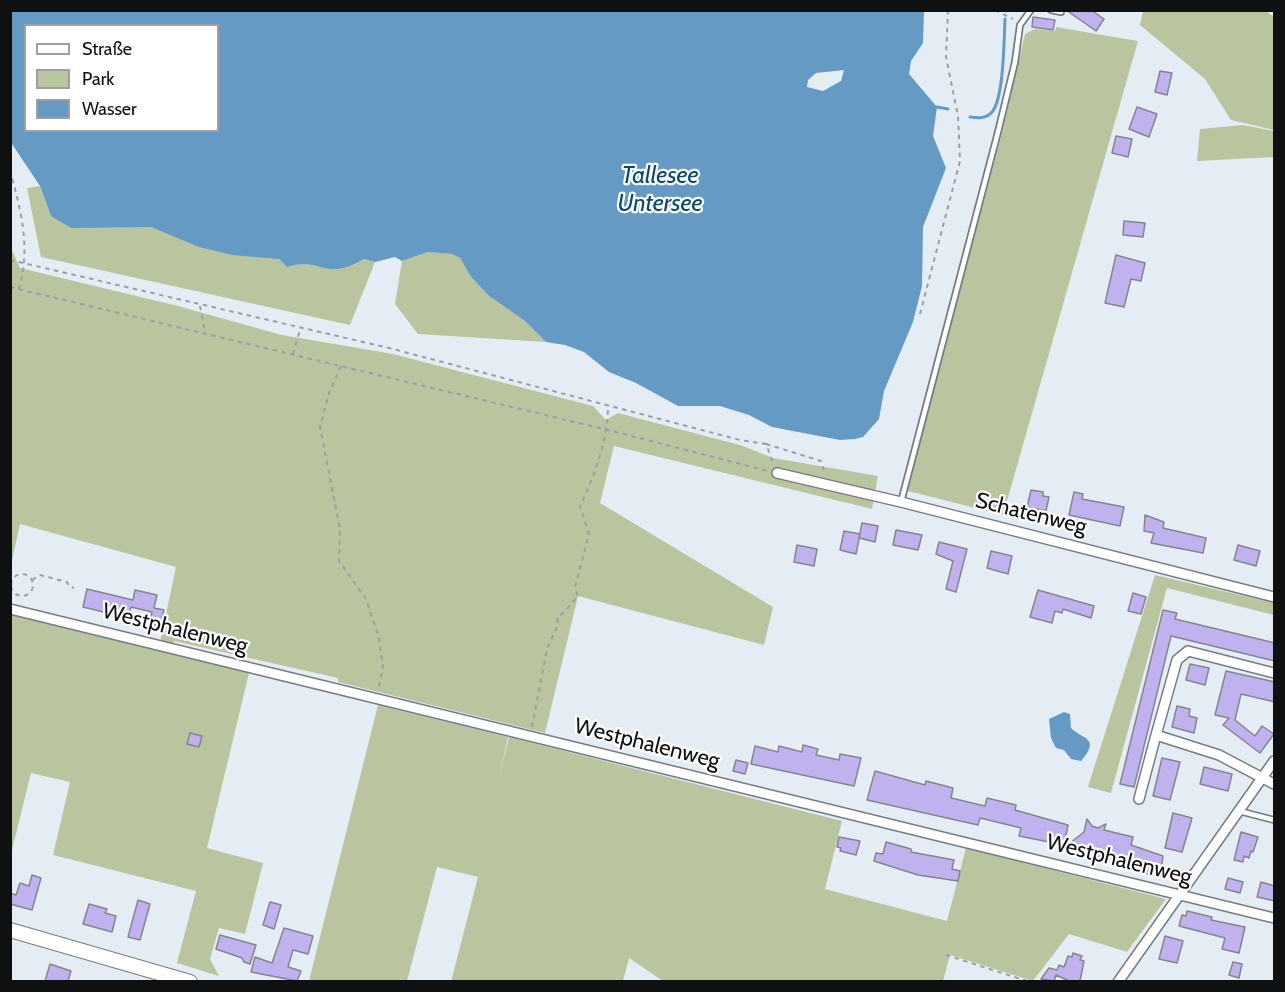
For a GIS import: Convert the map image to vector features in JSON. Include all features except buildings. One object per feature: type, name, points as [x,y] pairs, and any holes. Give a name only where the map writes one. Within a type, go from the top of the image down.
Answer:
[{"type":"street","name":"Schatenweg","points":[[777,474],[901,502],[1275,597]]},
{"type":"street","name":"Westphalenweg","points":[[10,609],[1275,918]]},
{"type":"street","points":[[1139,799],[1177,660],[1188,651],[1275,673]]},
{"type":"street","points":[[1156,735],[1220,755],[1275,784]]},
{"type":"street","points":[[1118,981],[1275,761]]},
{"type":"street","points":[[10,930],[190,981]]},
{"type":"lane","points":[[901,502],[999,132],[1016,63],[1020,25],[1031,10]]},
{"type":"lane","points":[[1051,10],[1061,12]]},
{"type":"lane","points":[[1239,811],[1275,820]]},
{"type":"path","points":[[920,314],[960,161],[958,116],[946,57],[948,10]]},
{"type":"path","points":[[995,10],[1020,25]]},
{"type":"path","points":[[10,170],[23,216],[26,264],[20,289]]},
{"type":"path","points":[[10,260],[300,330],[389,348],[740,440],[766,444],[821,461]]},
{"type":"path","points":[[10,287],[608,430],[777,474]]},
{"type":"path","points":[[200,306],[205,333]]},
{"type":"path","points":[[293,354],[300,330]]},
{"type":"path","points":[[341,366],[329,393],[320,427],[340,529],[339,561],[366,599],[379,638],[384,667],[381,684],[374,698]]},
{"type":"path","points":[[531,736],[547,649],[557,627],[558,616],[568,611],[572,602],[578,597],[575,587],[589,534],[580,506],[594,476],[608,430],[608,405]]},
{"type":"path","points":[[766,444],[777,474]]},
{"type":"path","points":[[25,575],[32,580],[32,589],[27,595],[18,596],[12,591],[11,582],[17,576],[25,575]]},
{"type":"path","points":[[32,580],[40,575],[67,582],[74,588]]},
{"type":"path","points":[[946,955],[1030,981]]},
{"type":"green space","points":[[1143,11],[1266,11],[1274,17],[1274,130],[1231,120],[1205,79],[1140,25]]},
{"type":"green space","points":[[1056,27],[1138,41],[1003,515],[908,491],[909,478],[1001,137],[1025,34],[1035,29],[1055,31]]},
{"type":"green space","points":[[1243,125],[1274,131],[1274,157],[1197,161],[1200,129]]},
{"type":"green space","points":[[40,186],[51,216],[117,226],[151,227],[279,259],[287,267],[308,264],[340,269],[364,259],[375,262],[350,325],[41,257],[27,188]]},
{"type":"green space","points":[[11,248],[20,268],[178,306],[282,335],[393,354],[593,406],[606,420],[618,413],[740,445],[773,458],[878,476],[872,509],[614,446],[600,503],[773,607],[764,645],[578,596],[545,733],[338,682],[338,678],[174,641],[172,647],[160,643],[176,567],[20,524],[11,565]]},
{"type":"green space","points":[[428,252],[453,254],[460,258],[471,277],[489,296],[525,321],[546,342],[418,334],[395,304],[402,261]]},
{"type":"green space","points":[[1155,575],[1274,603],[1274,615],[1167,588],[1111,793],[1088,787]]},
{"type":"green space","points":[[10,614],[249,673],[207,848],[263,863],[245,934],[219,928],[210,959],[219,976],[177,963],[196,891],[53,855],[70,782],[31,773],[11,854]]},
{"type":"green space","points":[[378,705],[508,737],[499,778],[509,737],[842,821],[825,889],[947,921],[966,848],[1166,899],[1127,952],[1069,934],[1033,981],[950,955],[943,981],[663,981],[629,958],[623,981],[451,982],[478,877],[437,867],[407,981],[309,981]]},
{"type":"water","name":"Tallesee Untersee","points":[[10,11],[924,11],[923,43],[911,61],[909,74],[937,107],[933,136],[946,168],[923,227],[922,286],[913,322],[884,391],[879,419],[863,437],[840,440],[772,427],[749,415],[720,406],[678,406],[636,383],[609,372],[584,352],[565,345],[546,342],[525,321],[489,296],[471,277],[460,258],[452,254],[428,252],[402,261],[395,257],[375,262],[364,259],[340,269],[308,264],[287,267],[279,259],[232,255],[199,247],[151,227],[71,228],[51,216],[40,186],[12,144]],"holes":[[[844,70],[841,81],[823,91],[807,87],[808,80],[816,73]]]},
{"type":"water","points":[[1064,712],[1070,714],[1071,728],[1090,743],[1081,761],[1071,759],[1064,750],[1056,748],[1051,738],[1049,719]]},
{"type":"waterway","points":[[970,117],[985,117],[996,105],[1003,68],[1005,19]]},
{"type":"waterway","points":[[937,107],[948,109]]}]
